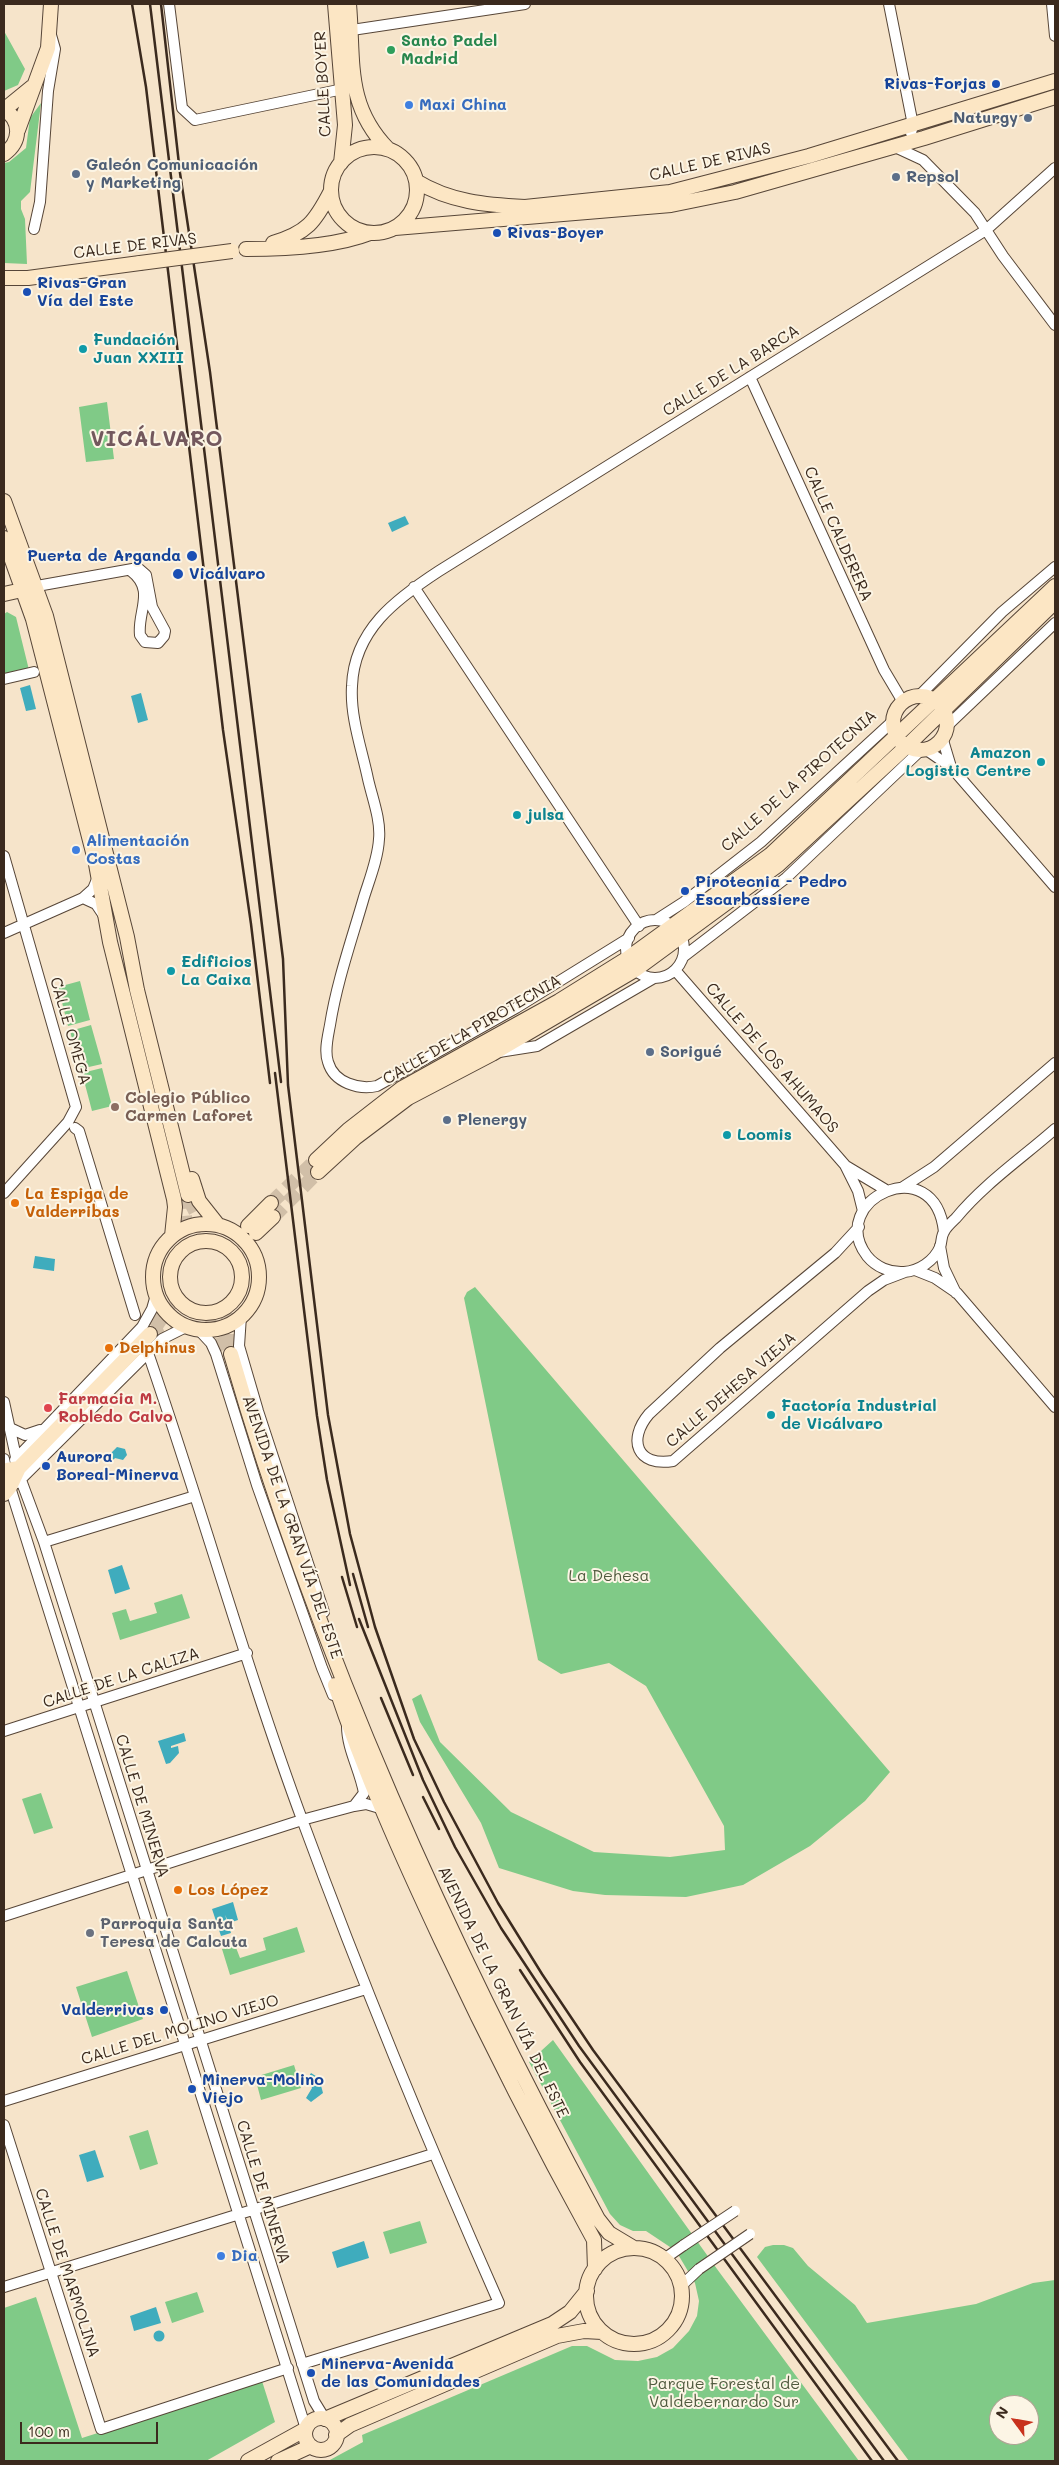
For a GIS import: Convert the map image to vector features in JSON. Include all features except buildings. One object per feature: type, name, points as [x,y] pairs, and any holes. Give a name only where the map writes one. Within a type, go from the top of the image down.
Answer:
[{"type":"main road","points":[[4,154],[14,144],[48,48],[51,4]]},
{"type":"main road","name":"CALLE BOYER","points":[[335,4],[345,125],[341,163]]},
{"type":"main road","name":"CALLE BOYER","points":[[350,4],[358,105],[374,135],[388,149]]},
{"type":"main road","name":"CALLE DE RIVAS","points":[[864,156],[866,146],[951,113],[1055,81]]},
{"type":"main road","points":[[18,130],[12,115],[4,109],[36,83]]},
{"type":"main road","name":"CALLE DE RIVAS","points":[[395,228],[671,205],[735,192],[864,156],[1055,97]]},
{"type":"main road","name":"CALLE DE RIVAS","points":[[416,181],[454,200],[516,206],[670,192],[912,129]]},
{"type":"main road","points":[[373,147],[388,149],[407,162],[416,181],[417,195],[413,208],[406,219],[395,228],[383,232],[370,233],[355,229],[342,220],[334,207],[331,192],[333,176],[341,163],[361,149],[373,147]]},
{"type":"main road","name":"CALLE DE RIVAS","points":[[4,278],[28,278],[239,250],[275,243],[302,232],[316,219],[331,192]]},
{"type":"main road","name":"CALLE DE RIVAS","points":[[239,250],[276,249],[354,239],[370,233]]},
{"type":"main road","name":"CALLE DE RIVAS","points":[[4,285],[28,278]]},
{"type":"main road","points":[[4,501],[30,588],[99,876],[110,942],[176,1207],[172,1236]]},
{"type":"main road","points":[[4,538],[30,588],[56,653],[127,936],[137,990],[186,1195],[130,987],[107,920]]},
{"type":"main road","name":"CALLE DE LA PIROTECNIA","points":[[1055,586],[934,700],[894,728],[770,855],[628,958],[552,1005],[402,1088],[348,1130],[317,1166],[408,1098],[492,1054],[636,970],[778,866],[944,711],[1013,641],[1055,602]]},
{"type":"main road","points":[[4,594],[30,588]]},
{"type":"main road","points":[[903,702],[919,696],[934,700],[944,711],[944,732],[934,746],[924,749],[907,746]]},
{"type":"main road","name":"CALLE DE LA PIROTECNIA","points":[[903,702],[896,712],[894,728],[907,746]]},
{"type":"main road","points":[[127,936],[146,993],[196,1195],[203,1208],[218,1225]]},
{"type":"main road","points":[[252,1230],[272,1210]]},
{"type":"main road","points":[[192,1225],[218,1225],[231,1229],[247,1242],[258,1266],[259,1280],[255,1296],[233,1311],[216,1312],[196,1319],[169,1314],[156,1295],[153,1282],[155,1261],[161,1249],[172,1236],[192,1225]]},
{"type":"main road","points":[[196,1319],[182,1304],[172,1297],[170,1278],[172,1268],[186,1243],[198,1242],[226,1245],[242,1273],[242,1284],[233,1311]]},
{"type":"main road","points":[[11,1474],[150,1334]]},
{"type":"main road","name":"AVENIDA DE LA GRAN VÍA DEL ESTE","points":[[228,1355],[383,1809],[411,1877],[505,2074],[594,2240],[595,2269]]},
{"type":"main road","name":"AVENIDA DE LA GRAN VÍA DEL ESTE","points":[[359,1736],[481,1993],[596,2216],[609,2233],[634,2248]]},
{"type":"main road","points":[[248,2461],[306,2429],[313,2420],[326,2419],[552,2324],[570,2312],[587,2292],[595,2269],[610,2255],[634,2248],[653,2252],[664,2259],[675,2271],[681,2286],[681,2304],[675,2322],[654,2340],[627,2344],[602,2332],[584,2331],[557,2336],[350,2425],[336,2434]]},
{"type":"main road","points":[[587,2292],[590,2313],[602,2332]]},
{"type":"main road","points":[[278,2461],[310,2446],[321,2449],[332,2445],[336,2434],[334,2426],[326,2419]]},
{"type":"main road","points":[[306,2429],[305,2436],[310,2446]]},
{"type":"street","points":[[169,4],[182,108],[194,120],[343,89]]},
{"type":"street","points":[[352,30],[525,4]]},
{"type":"street","points":[[889,4],[912,129]]},
{"type":"street","points":[[1052,4],[1055,36]]},
{"type":"street","points":[[34,229],[40,202],[48,91],[55,49],[50,31]]},
{"type":"street","points":[[36,83],[48,91]]},
{"type":"street","points":[[923,160],[922,147],[924,138]]},
{"type":"street","points":[[895,147],[923,160],[975,213],[1002,256],[1055,325]]},
{"type":"street","name":"CALLE DE LA BARCA","points":[[395,1077],[377,1086],[365,1088],[355,1086],[334,1074],[328,1062],[326,1047],[334,1000],[380,837],[354,714],[352,686],[356,659],[376,621],[386,609],[414,588],[986,230],[1055,168]]},
{"type":"street","name":"CALLE CALDERERA","points":[[750,376],[884,670],[903,702]]},
{"type":"street","points":[[919,696],[1002,612],[1055,567]]},
{"type":"street","points":[[30,588],[131,571],[138,568],[144,572],[152,607],[165,631],[162,640],[154,644],[145,642],[140,635],[144,593],[140,581],[131,571]]},
{"type":"street","points":[[414,588],[639,926]]},
{"type":"street","points":[[951,767],[944,732],[1055,623]]},
{"type":"street","points":[[4,680],[34,672]]},
{"type":"street","name":"CALLE DE LA PIROTECNIA","points":[[395,1077],[516,1008],[629,938],[639,926],[656,920],[689,898],[762,842],[894,728]]},
{"type":"street","points":[[675,970],[683,958],[786,878],[924,749],[951,767],[1055,887]]},
{"type":"street","name":"CALLE OMEGA","points":[[4,856],[76,1107],[68,1122],[4,1193]]},
{"type":"street","points":[[4,933],[82,898],[93,889],[99,876]]},
{"type":"street","points":[[82,898],[96,904],[107,920]]},
{"type":"street","points":[[656,920],[672,926],[682,937],[684,947],[683,958]]},
{"type":"street","points":[[629,938],[628,958],[636,970],[644,976],[654,978]]},
{"type":"street","name":"CALLE DE LA PIROTECNIA","points":[[492,1054],[537,1046],[654,978],[665,976],[675,970]]},
{"type":"street","name":"CALLE DE LOS AHUMAOS","points":[[675,970],[846,1165],[858,1191],[863,1211]]},
{"type":"street","points":[[1055,1062],[934,1167],[903,1187],[886,1190],[868,1202],[863,1211],[859,1227],[862,1247],[872,1260],[884,1269],[910,1271],[935,1278],[957,1294],[1055,1407]]},
{"type":"street","points":[[74,1128],[79,1131],[135,1315]]},
{"type":"street","points":[[910,1271],[930,1260],[940,1246],[944,1232],[967,1204],[1055,1129]]},
{"type":"street","name":"CALLE DE LOS AHUMAOS","points":[[846,1165],[886,1190]]},
{"type":"street","points":[[903,1187],[922,1193],[937,1206],[944,1232]]},
{"type":"street","name":"CALLE DEHESA VIEJA","points":[[859,1227],[835,1253],[720,1348],[648,1414],[640,1425],[636,1438],[641,1454],[656,1462],[673,1461],[868,1291],[884,1280],[910,1271]]},
{"type":"street","points":[[940,1246],[944,1268],[957,1294]]},
{"type":"street","points":[[11,1474],[49,1424],[142,1327],[152,1310],[156,1295]]},
{"type":"street","name":"AVENIDA DE LA GRAN VÍA DEL ESTE","points":[[233,1311],[247,1374],[359,1736]]},
{"type":"street","points":[[11,1474],[168,1335],[196,1319]]},
{"type":"street","name":"AVENIDA DE LA GRAN VÍA DEL ESTE","points":[[196,1319],[216,1354],[256,1485],[322,1668],[346,1725],[359,1736]]},
{"type":"street","points":[[148,1353],[302,1820],[366,1988],[433,2154],[500,2304],[302,2364]]},
{"type":"street","name":"CALLE DE MINERVA","points":[[4,1402],[10,1428],[11,1474],[80,1708],[306,2429]]},
{"type":"street","points":[[10,1428],[25,1435],[35,1434],[49,1424]]},
{"type":"street","name":"CALLE DE MINERVA","points":[[11,1474],[44,1542],[302,2364],[314,2400],[326,2419]]},
{"type":"street","points":[[44,1542],[195,1496]]},
{"type":"street","name":"CALLE DE LA CALIZA","points":[[4,1732],[247,1653]]},
{"type":"street","points":[[346,1725],[347,1739],[361,1775],[364,1793],[354,1806]]},
{"type":"street","points":[[4,1916],[302,1820],[366,1804],[383,1809]]},
{"type":"street","name":"CALLE DEL MOLINO VIEJO","points":[[4,2101],[366,1988]]},
{"type":"street","name":"CALLE DE MARMOLINA","points":[[4,2126],[101,2429],[288,2368]]},
{"type":"street","points":[[4,2287],[239,2212],[433,2154]]},
{"type":"street","points":[[664,2259],[736,2211]]},
{"type":"street","points":[[681,2286],[698,2269],[750,2234]]},
{"type":"green space","points":[[4,31],[25,69],[18,85],[4,91]]},
{"type":"green space","points":[[41,103],[30,192],[21,201],[21,209],[25,219],[27,264],[4,263],[4,163],[9,162],[26,148],[30,118]]},
{"type":"green space","points":[[107,402],[114,459],[86,462],[79,407]]},
{"type":"green space","points":[[7,612],[16,617],[29,670],[4,675],[4,614]]},
{"type":"green space","points":[[80,981],[90,1020],[68,1026],[58,987]]},
{"type":"green space","points":[[91,1025],[102,1064],[80,1069],[70,1031]]},
{"type":"green space","points":[[102,1068],[112,1106],[92,1111],[82,1073]]},
{"type":"green space","name":"La Dehesa","points":[[475,1287],[890,1772],[865,1801],[810,1846],[743,1885],[686,1897],[605,1895],[573,1891],[499,1868],[481,1823],[420,1722],[412,1699],[421,1694],[440,1742],[511,1812],[594,1852],[670,1857],[725,1850],[724,1826],[646,1686],[609,1663],[561,1674],[538,1660],[464,1298],[467,1292]]},
{"type":"green space","points":[[182,1594],[190,1618],[120,1640],[112,1613],[126,1609],[130,1621],[157,1613],[154,1603]]},
{"type":"green space","points":[[41,1793],[53,1828],[34,1834],[22,1799]]},
{"type":"green space","points":[[297,1927],[305,1952],[230,1975],[222,1949],[235,1945],[240,1958],[266,1950],[263,1938]]},
{"type":"green space","points":[[127,1971],[143,2019],[92,2037],[76,1987]]},
{"type":"green space","name":"Parque Forestal de Valdebernardo Sur","points":[[553,2040],[717,2269],[859,2461],[328,2461],[363,2442],[362,2435],[572,2346],[587,2346],[615,2360],[638,2361],[657,2357],[673,2348],[689,2331],[697,2316],[699,2301],[695,2283],[676,2251],[646,2231],[633,2231],[620,2225],[610,2214],[529,2062]]},
{"type":"green space","points":[[294,2065],[301,2088],[261,2100],[255,2077]]},
{"type":"green space","points":[[148,2130],[158,2164],[140,2170],[129,2136]]},
{"type":"green space","points":[[420,2221],[427,2243],[390,2254],[383,2232]]},
{"type":"green space","points":[[773,2245],[784,2245],[793,2248],[808,2266],[855,2305],[867,2323],[976,2304],[1033,2283],[1055,2280],[1055,2461],[909,2461],[757,2257],[765,2247]]},
{"type":"green space","points":[[197,2292],[204,2312],[172,2323],[165,2302]]},
{"type":"green space","points":[[36,2297],[82,2438],[262,2381],[275,2422],[206,2461],[4,2461],[4,2308]]},
{"type":"water","points":[[405,516],[409,524],[392,532],[388,523]]},
{"type":"water","points":[[30,685],[36,709],[26,711],[20,688]]},
{"type":"water","points":[[141,693],[148,720],[138,723],[131,696]]},
{"type":"water","points":[[35,1256],[55,1259],[54,1271],[33,1268]]},
{"type":"water","points":[[117,1447],[125,1449],[127,1455],[123,1460],[115,1458],[111,1463],[106,1458]]},
{"type":"water","points":[[122,1565],[130,1589],[115,1594],[108,1570]]},
{"type":"water","points":[[184,1733],[186,1741],[171,1746],[171,1748],[178,1746],[179,1753],[170,1763],[166,1764],[158,1741]]},
{"type":"water","points":[[233,1902],[238,1920],[229,1923],[225,1915],[231,1933],[221,1936],[212,1909]]},
{"type":"water","points":[[311,2073],[319,2078],[323,2093],[311,2102],[306,2098],[312,2088],[308,2078]]},
{"type":"water","points":[[95,2150],[104,2177],[87,2182],[79,2155]]},
{"type":"water","points":[[364,2241],[369,2258],[337,2268],[332,2252]]},
{"type":"water","points":[[156,2307],[161,2323],[134,2331],[130,2316]]},
{"type":"water","points":[[157,2331],[161,2331],[164,2336],[163,2340],[157,2341],[154,2338],[154,2334]]},
{"type":"tunnel","points":[[271,1203],[316,1160]]},
{"type":"tunnel","points":[[273,1217],[318,1172]]},
{"type":"tunnel","points":[[183,1195],[187,1237]]},
{"type":"tunnel","points":[[189,1199],[206,1232]]},
{"type":"tunnel","points":[[234,1240],[248,1226]]},
{"type":"tunnel","points":[[243,1250],[256,1233]]},
{"type":"tunnel","points":[[155,1328],[171,1303]]},
{"type":"tunnel","points":[[228,1313],[228,1342],[231,1354]]},
{"type":"tunnel","points":[[150,1334],[185,1316]]},
{"type":"tunnel","points":[[207,1320],[219,1336],[225,1352]]},
{"type":"railway","points":[[132,4],[146,87],[223,730],[251,924],[270,1083]]},
{"type":"railway","points":[[150,4],[281,1082]]},
{"type":"railway","points":[[161,4],[180,173],[210,372],[283,959],[288,1085],[328,1415],[350,1534],[375,1627],[414,1739],[444,1802],[498,1903],[542,1974],[593,2050],[898,2461]]},
{"type":"railway","points":[[275,1073],[317,1416],[327,1480],[350,1585]]},
{"type":"railway","points":[[353,1574],[368,1627]]},
{"type":"railway","points":[[342,1577],[357,1627]]},
{"type":"railway","points":[[359,1619],[423,1780],[455,1847],[501,1928],[579,2046],[884,2461]]},
{"type":"railway","points":[[381,1698],[413,1775]]},
{"type":"railway","points":[[423,1797],[439,1829]]},
{"type":"railway","points":[[520,1970],[580,2062],[872,2461]]},
{"type":"place","name":"Santo Padel Madrid","points":[[391,50]]},
{"type":"place","name":"Rivas-Forjas","points":[[996,84]]},
{"type":"place","name":"Maxi China","points":[[409,105]]},
{"type":"place","name":"Naturgy","points":[[1028,118]]},
{"type":"place","name":"Galeón Comunicación y Marketing","points":[[76,174]]},
{"type":"place","name":"Repsol","points":[[896,177]]},
{"type":"place","name":"Rivas-Boyer","points":[[497,233]]},
{"type":"place","name":"Rivas-Gran Vía del Este","points":[[27,292]]},
{"type":"place","name":"Fundación Juan XXIII","points":[[83,349]]},
{"type":"place","name":"Puerta de Arganda","points":[[192,556]]},
{"type":"place","name":"Vicálvaro","points":[[178,574]]},
{"type":"place","name":"Amazon Logistic Centre","points":[[1041,762]]},
{"type":"place","name":"julsa","points":[[517,815]]},
{"type":"place","name":"Alimentación Costas","points":[[76,850]]},
{"type":"place","name":"Pirotecnia - Pedro Escarbassiere","points":[[685,891]]},
{"type":"place","name":"Edificios La Caixa","points":[[171,971]]},
{"type":"place","name":"Sorigué","points":[[650,1052]]},
{"type":"place","name":"Colegio Público Carmen Laforet","points":[[115,1107]]},
{"type":"place","name":"Plenergy","points":[[447,1120]]},
{"type":"place","name":"Loomis","points":[[727,1135]]},
{"type":"place","name":"La Espiga de Valderribas","points":[[15,1203]]},
{"type":"place","name":"Delphinus","points":[[109,1348]]},
{"type":"place","name":"Farmacia M. Robledo Calvo","points":[[48,1408]]},
{"type":"place","name":"Factoría Industrial de Vicálvaro","points":[[771,1415]]},
{"type":"place","name":"Aurora Boreal-Minerva","points":[[46,1466]]},
{"type":"place","name":"Los López","points":[[178,1890]]},
{"type":"place","name":"Parroquia Santa Teresa de Calcuta","points":[[90,1933]]},
{"type":"place","name":"Valderrivas","points":[[164,2010]]},
{"type":"place","name":"Minerva-Molino Viejo","points":[[192,2089]]},
{"type":"place","name":"Dia","points":[[221,2256]]},
{"type":"place","name":"Minerva-Avenida de las Comunidades","points":[[311,2373]]},
{"type":"district","name":"VICÁLVARO","points":[[157,440]]}]
